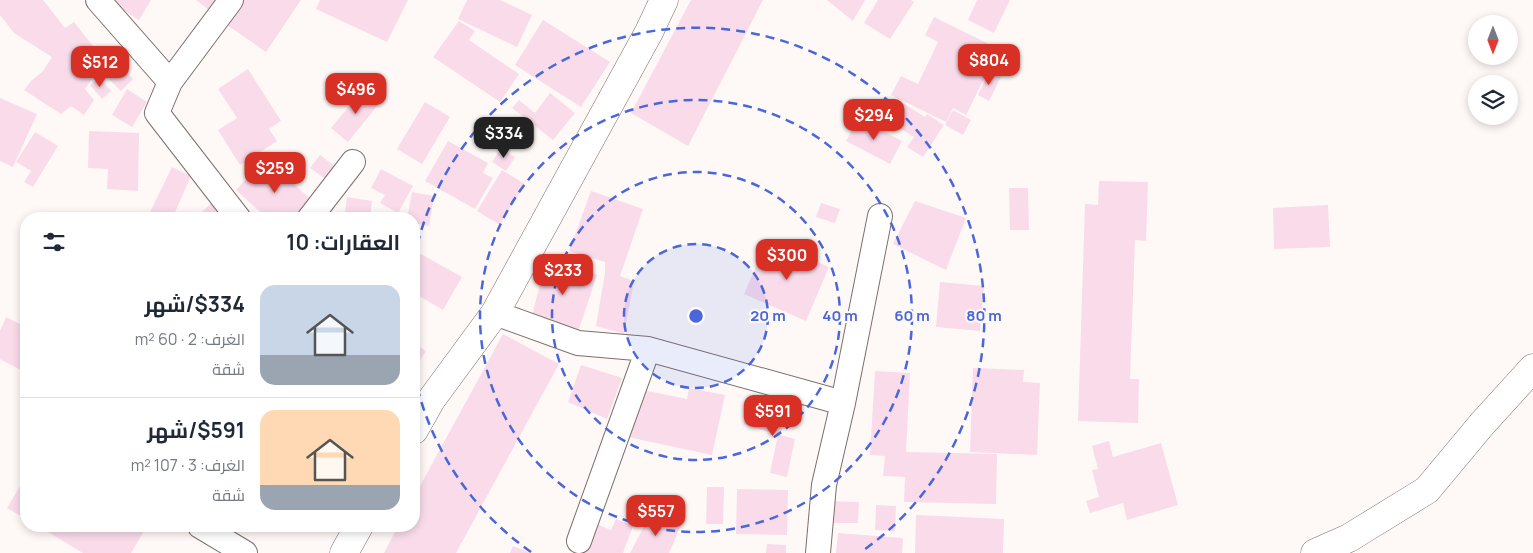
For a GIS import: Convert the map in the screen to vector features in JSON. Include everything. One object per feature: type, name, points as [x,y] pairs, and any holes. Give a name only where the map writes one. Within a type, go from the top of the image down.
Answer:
[{"type":"main road","points":[[422,402],[495,313],[649,32],[664,0]]},
{"type":"main road","points":[[1314,553],[1349,538],[1427,490],[1482,424],[1533,368]]},
{"type":"main road","points":[[344,553],[356,532]]},
{"type":"street","points":[[98,0],[170,82]]},
{"type":"street","points":[[231,0],[170,82],[156,113],[234,212]]},
{"type":"street","points":[[314,212],[353,162]]},
{"type":"street","points":[[818,553],[824,485],[844,402],[880,216]]},
{"type":"street","points":[[495,313],[578,343],[648,348],[844,402]]},
{"type":"street","points":[[580,541],[648,348]]},
{"type":"street","points":[[210,532],[246,553]]},
{"type":"building","points":[[0,0],[43,0],[65,28],[74,22],[108,65],[95,75],[85,89],[94,100],[84,115],[71,106],[61,114],[24,90],[43,71],[52,57],[14,33],[0,15]]},
{"type":"building","points":[[108,0],[151,0],[139,20]]},
{"type":"building","points":[[196,0],[216,0],[209,10]]},
{"type":"building","points":[[240,0],[301,0],[266,52],[224,23]]},
{"type":"building","points":[[320,0],[408,0],[387,42],[316,9]]},
{"type":"building","points":[[467,0],[500,0],[532,15],[517,47],[458,19]]},
{"type":"building","points":[[691,0],[763,0],[688,146],[631,113]]},
{"type":"building","points":[[827,0],[865,0],[853,21]]},
{"type":"building","points":[[878,0],[911,0],[914,2],[890,39],[864,23]]},
{"type":"building","points":[[977,0],[1010,0],[994,33],[968,20]]},
{"type":"building","points":[[934,17],[999,49],[966,115],[953,108],[946,122],[891,95],[901,76],[918,84],[938,42],[925,35]]},
{"type":"building","points":[[543,20],[610,62],[581,107],[515,65]]},
{"type":"building","points":[[459,21],[475,31],[469,40],[519,74],[500,102],[433,57]]},
{"type":"building","points":[[114,59],[133,79],[121,91],[102,72]]},
{"type":"building","points":[[248,69],[281,121],[269,129],[277,141],[240,165],[218,130],[237,118],[218,89]]},
{"type":"building","points":[[989,71],[1001,77],[989,101],[978,95]]},
{"type":"building","points":[[99,77],[111,91],[102,99],[90,85]]},
{"type":"building","points":[[364,88],[381,101],[348,142],[331,128]]},
{"type":"building","points":[[127,89],[147,102],[132,127],[112,115]]},
{"type":"building","points":[[550,93],[575,113],[553,140],[512,108],[519,100],[535,113]]},
{"type":"building","points":[[0,98],[37,114],[13,167],[0,161]]},
{"type":"building","points":[[884,100],[899,109],[903,103],[925,117],[927,114],[944,125],[923,157],[907,147],[914,137],[876,113]]},
{"type":"building","points":[[425,102],[450,117],[422,164],[397,149]]},
{"type":"building","points":[[953,110],[971,120],[963,135],[945,125]]},
{"type":"building","points":[[858,118],[902,141],[890,164],[846,141]]},
{"type":"building","points":[[89,131],[139,133],[138,191],[107,189],[108,169],[88,168]]},
{"type":"building","points":[[35,132],[58,146],[33,187],[24,182],[31,171],[16,162]]},
{"type":"building","points":[[448,141],[488,163],[483,173],[493,178],[475,209],[425,181]]},
{"type":"building","points":[[501,148],[515,157],[506,171],[492,162]]},
{"type":"building","points":[[320,155],[340,170],[331,183],[310,168]]},
{"type":"building","points":[[265,158],[315,203],[307,212],[260,212],[236,190]]},
{"type":"building","points":[[172,167],[191,176],[175,212],[150,212]]},
{"type":"building","points":[[381,169],[413,186],[399,212],[380,203],[385,195],[371,188]]},
{"type":"building","points":[[502,170],[525,184],[500,225],[477,211]]},
{"type":"building","points":[[1099,181],[1148,182],[1146,241],[1135,240],[1130,379],[1139,379],[1138,423],[1078,421],[1085,204],[1098,205]]},
{"type":"building","points":[[1009,188],[1028,188],[1029,230],[1010,230]]},
{"type":"building","points":[[591,191],[643,209],[620,276],[634,281],[624,334],[596,326],[605,273],[605,262],[569,251]]},
{"type":"building","points":[[412,192],[434,196],[429,226],[420,224],[420,212],[408,212]]},
{"type":"building","points":[[218,197],[228,212],[202,212]]},
{"type":"building","points":[[347,197],[372,201],[371,212],[345,212]]},
{"type":"building","points":[[915,201],[966,218],[946,270],[893,244]]},
{"type":"building","points":[[821,203],[840,209],[835,223],[816,217]]},
{"type":"building","points":[[1328,205],[1330,247],[1274,249],[1273,208]]},
{"type":"building","points":[[767,241],[829,267],[806,321],[744,294]]},
{"type":"building","points":[[420,254],[462,277],[443,310],[420,297]]},
{"type":"building","points":[[548,254],[597,275],[576,338],[531,319]]},
{"type":"building","points":[[940,282],[984,286],[980,331],[936,327]]},
{"type":"building","points":[[6,317],[20,324],[20,370],[0,359],[0,331]]},
{"type":"building","points":[[503,334],[559,364],[456,553],[384,553],[395,532],[420,532],[420,486]]},
{"type":"building","points":[[420,347],[426,351],[420,360]]},
{"type":"building","points":[[581,365],[622,378],[607,419],[568,402]]},
{"type":"building","points":[[973,368],[1024,370],[1023,382],[1040,383],[1037,455],[970,452]]},
{"type":"building","points":[[875,371],[910,373],[906,452],[997,454],[996,504],[904,502],[905,477],[883,476],[885,456],[870,455]]},
{"type":"building","points":[[689,388],[725,395],[712,455],[628,437],[638,389],[687,399]]},
{"type":"building","points":[[750,405],[786,417],[780,435],[795,439],[787,477],[770,473],[778,435],[744,424]]},
{"type":"building","points":[[1109,441],[1113,457],[1161,443],[1178,505],[1127,520],[1123,503],[1090,513],[1086,501],[1099,497],[1092,470],[1098,469],[1092,446]]},
{"type":"building","points":[[20,486],[20,516],[7,508]]},
{"type":"building","points":[[707,487],[724,487],[723,524],[706,524]]},
{"type":"building","points":[[737,489],[788,490],[787,535],[736,534]]},
{"type":"building","points":[[827,501],[859,502],[858,523],[827,523]]},
{"type":"building","points":[[876,505],[896,506],[895,531],[875,530]]},
{"type":"building","points":[[650,515],[681,525],[669,553],[630,553]]},
{"type":"building","points":[[916,515],[1004,519],[1003,553],[915,553]]},
{"type":"building","points":[[616,519],[633,526],[623,553],[582,553],[594,523],[611,530]]},
{"type":"building","points":[[48,532],[143,532],[131,553],[83,553]]},
{"type":"building","points":[[838,533],[903,538],[902,553],[836,553]]},
{"type":"building","points":[[767,544],[786,545],[786,553],[766,553]]},
{"type":"building","points":[[513,546],[530,553],[510,553]]}]
